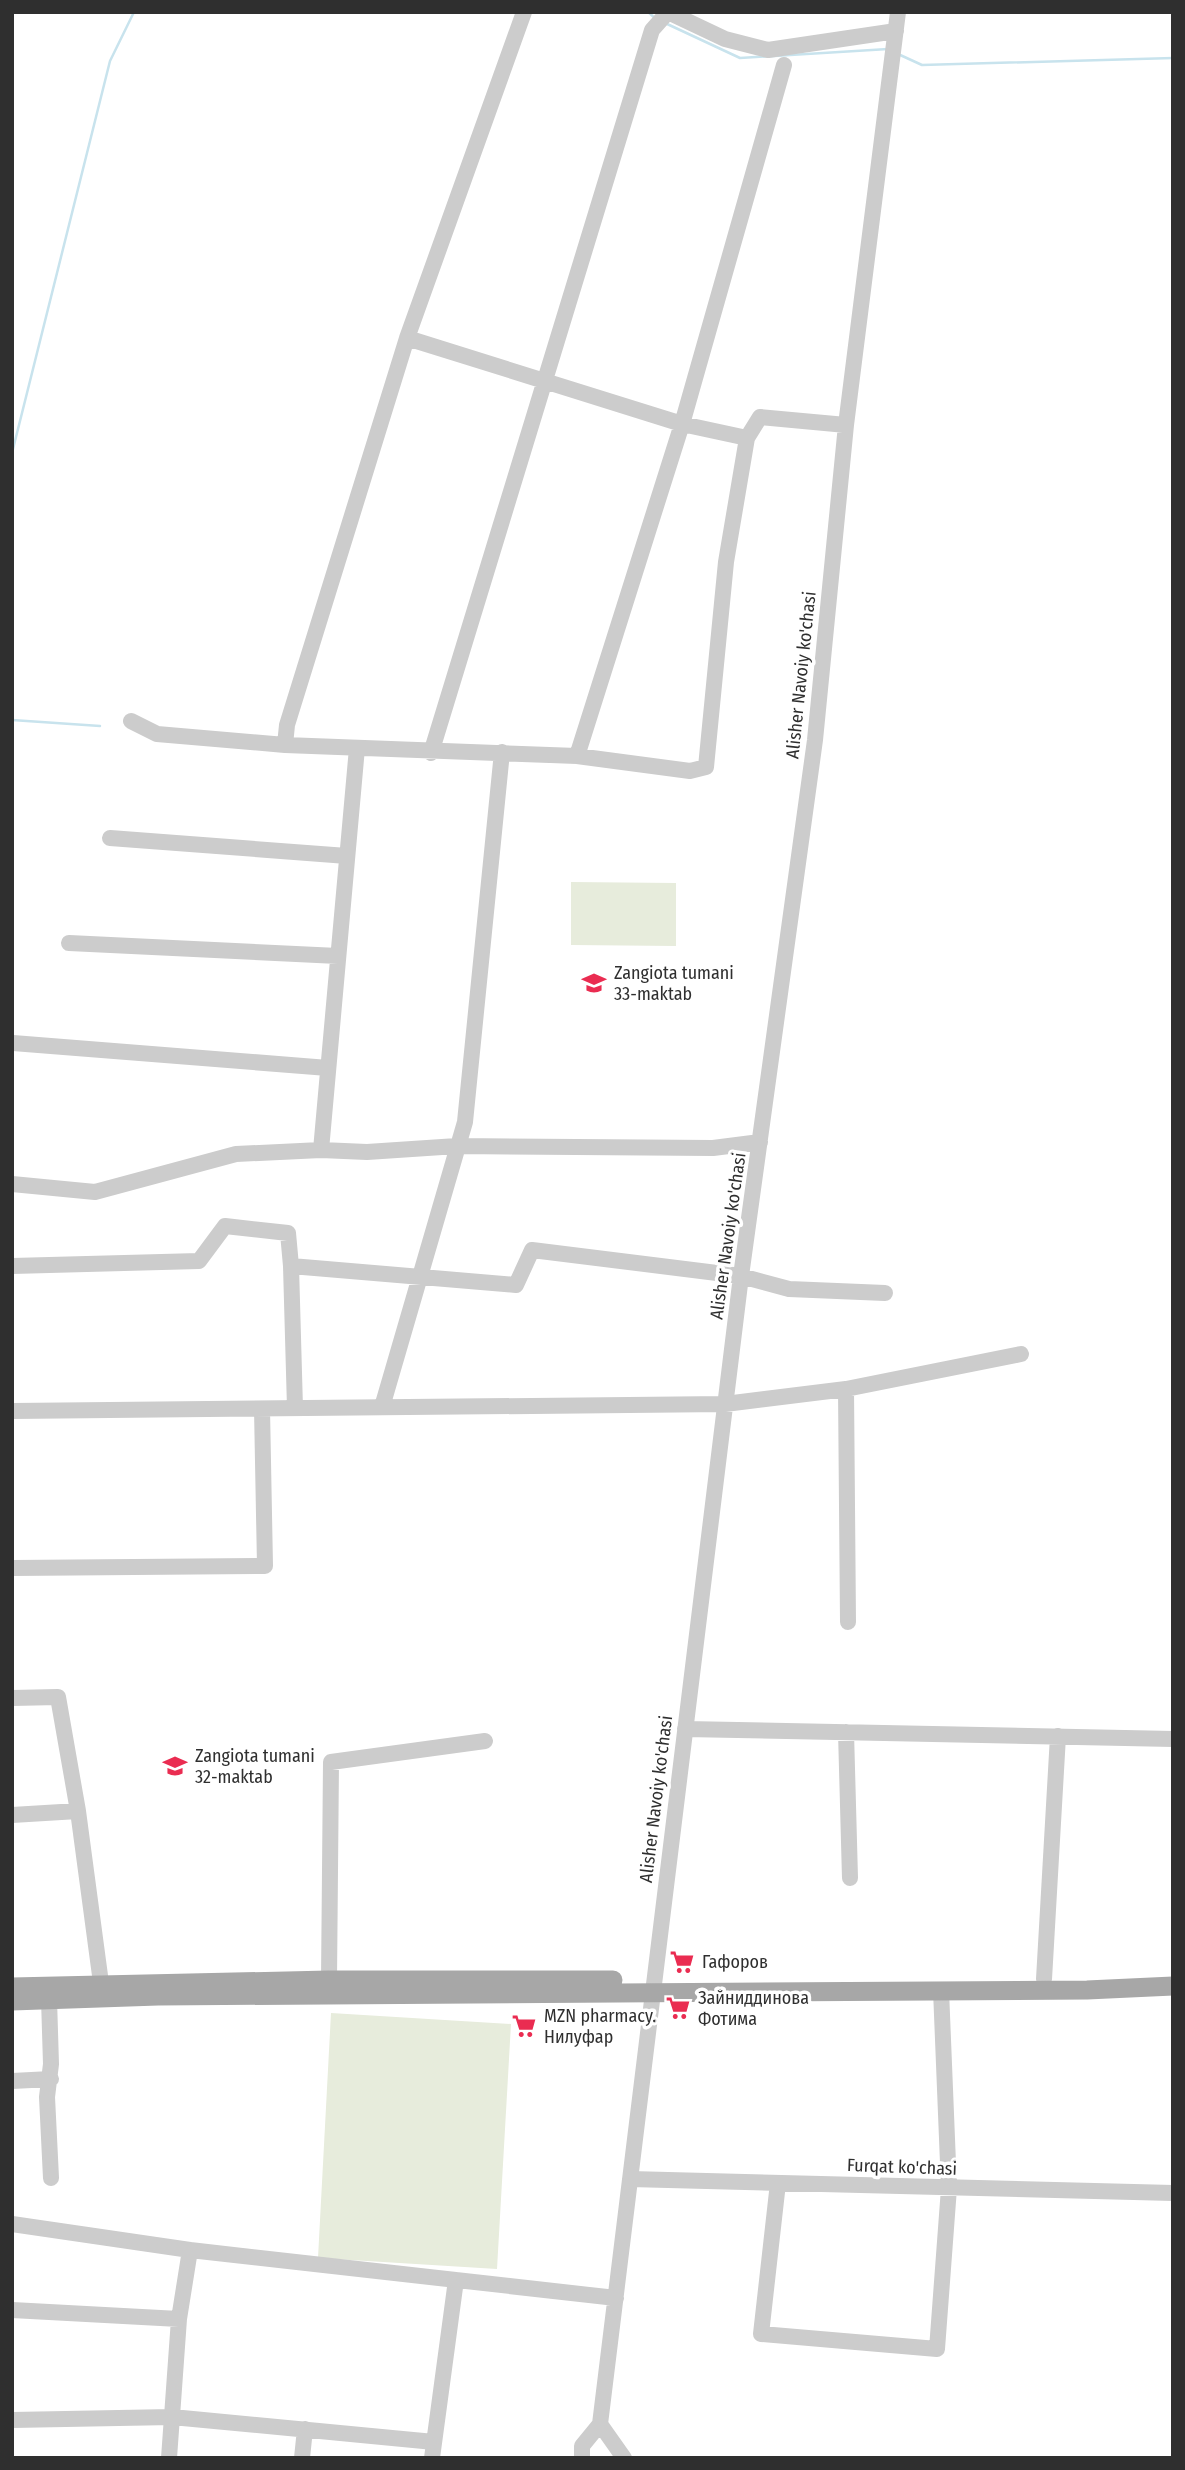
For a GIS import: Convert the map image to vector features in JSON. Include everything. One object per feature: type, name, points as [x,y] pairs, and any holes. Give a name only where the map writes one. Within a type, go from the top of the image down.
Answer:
[{"type":"main road","points":[[12,2001],[1173,1975]]},
{"type":"main road","points":[[12,1987],[329,1980],[941,1990],[1087,1990],[1173,1986]]},
{"type":"street","points":[[285,745],[287,725],[407,338],[524,12]]},
{"type":"street","points":[[430,752],[652,30],[668,12],[725,39],[768,50],[896,31]]},
{"type":"street","name":"Alisher Navoiy ko'chasi","points":[[600,2424],[741,1276],[815,740],[846,425],[898,12]]},
{"type":"street","points":[[577,756],[682,424],[784,65]]},
{"type":"street","points":[[407,338],[543,378],[682,424],[747,438]]},
{"type":"street","points":[[131,721],[157,734],[285,745],[577,756],[690,771],[706,767],[726,562],[747,438],[760,416],[846,425]]},
{"type":"street","points":[[321,1150],[356,748]]},
{"type":"street","points":[[382,1407],[464,1122],[502,752]]},
{"type":"street","points":[[110,838],[347,856]]},
{"type":"street","points":[[69,943],[338,956]]},
{"type":"street","points":[[13,1043],[328,1068]]},
{"type":"street","points":[[12,1184],[95,1192],[236,1154],[321,1150],[367,1152],[457,1146],[713,1148],[760,1142]]},
{"type":"street","points":[[12,1266],[199,1261],[225,1226],[288,1233],[295,1408]]},
{"type":"street","points":[[291,1266],[516,1285],[532,1250],[741,1276],[789,1289],[885,1293]]},
{"type":"street","points":[[12,1411],[725,1404],[846,1389],[1021,1354]]},
{"type":"street","points":[[846,1389],[848,1622]]},
{"type":"street","points":[[12,1568],[265,1566],[262,1409]]},
{"type":"street","points":[[12,1698],[58,1697],[78,1811],[101,1983]]},
{"type":"street","points":[[685,1729],[1173,1739]]},
{"type":"street","points":[[846,1732],[850,1878]]},
{"type":"street","points":[[1044,1979],[1059,1736]]},
{"type":"street","points":[[329,1980],[331,1762],[485,1741]]},
{"type":"street","points":[[12,1815],[78,1811]]},
{"type":"street","points":[[778,2183],[761,2334],[937,2349],[949,2188],[941,1990]]},
{"type":"street","points":[[49,1999],[51,2078],[47,2096],[51,2178]]},
{"type":"street","points":[[12,2081],[51,2078]]},
{"type":"street","name":"Furqat ko'chasi","points":[[630,2179],[1173,2193]]},
{"type":"street","points":[[12,2224],[190,2250],[616,2298]]},
{"type":"street","points":[[169,2458],[179,2319],[190,2250]]},
{"type":"street","points":[[12,2420],[172,2417],[305,2429],[433,2450],[456,2280]]},
{"type":"street","points":[[12,2309],[179,2319]]},
{"type":"street","points":[[582,2458],[582,2446],[600,2424],[624,2458]]},
{"type":"street","points":[[302,2458],[305,2429]]},
{"type":"green space","points":[[571,882],[676,883],[676,946],[571,945]]},
{"type":"green space","points":[[331,2013],[511,2024],[497,2269],[318,2258]]},
{"type":"waterway","points":[[12,453],[110,61],[134,12]]},
{"type":"waterway","points":[[648,12],[656,19]]},
{"type":"waterway","points":[[665,23],[740,58],[888,49]]},
{"type":"waterway","points":[[898,54],[922,65],[1173,58]]},
{"type":"waterway","points":[[12,720],[100,726]]},
{"type":"place","name":"Zangiota tumani 33-maktab","points":[[594,983]]},
{"type":"place","name":"Zangiota tumani 32-maktab","points":[[175,1766]]},
{"type":"place","name":"Гафоров","points":[[682,1962]]},
{"type":"place","name":"Зайниддинова Фотима","points":[[678,2008]]},
{"type":"place","name":"MZN pharmacy. Нилуфар","points":[[524,2026]]}]
